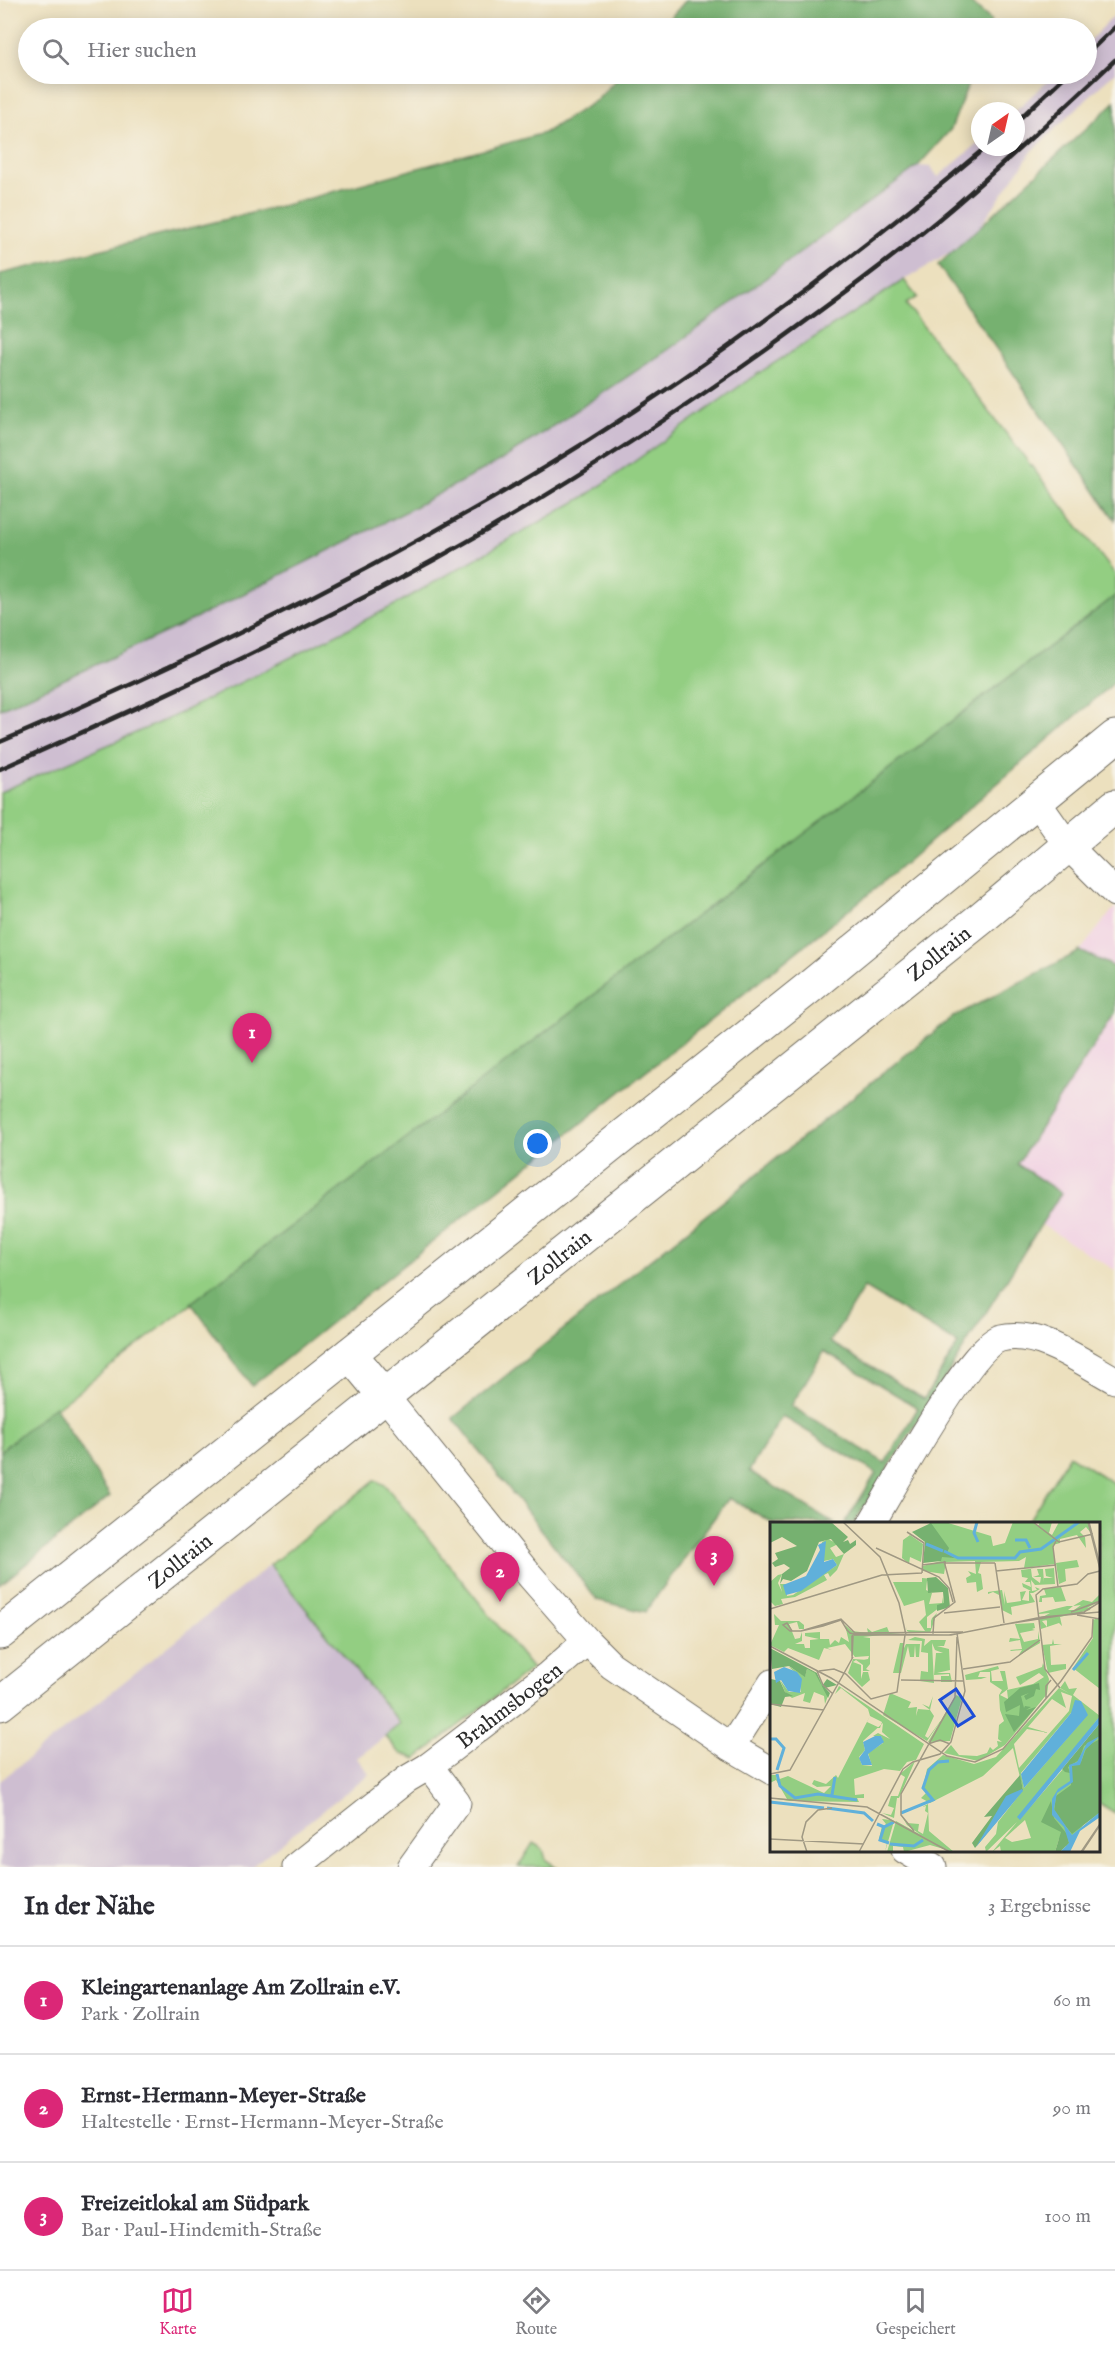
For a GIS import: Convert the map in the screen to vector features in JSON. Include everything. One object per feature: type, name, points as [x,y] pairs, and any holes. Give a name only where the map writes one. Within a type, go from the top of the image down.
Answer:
[{"type":"main road","points":[[0,1633],[1037,802],[1115,737]]},
{"type":"main road","name":"Zollrain","points":[[0,1704],[979,920],[1115,806]]},
{"type":"main road","points":[[350,1354],[384,1395]]},
{"type":"street","points":[[1037,802],[1068,846],[1115,893]]},
{"type":"street","points":[[872,1522],[962,1378],[984,1348],[999,1338],[1016,1337],[1038,1341],[1115,1380]]},
{"type":"street","points":[[384,1395],[525,1570],[586,1641],[611,1665],[731,1748],[770,1770]]},
{"type":"street","name":"Brahmsbogen","points":[[296,1867],[407,1779],[429,1766],[548,1675],[586,1641]]},
{"type":"street","points":[[731,1748],[770,1685]]},
{"type":"street","points":[[411,1867],[457,1803],[429,1766]]},
{"type":"street","points":[[907,1852],[933,1867]]},
{"type":"shaded area","points":[[1115,15],[1115,72],[1033,150],[969,242],[904,280],[751,378],[589,494],[391,607],[172,717],[0,792],[0,709],[186,623],[405,512],[503,459],[668,350],[918,166],[931,167],[938,177],[971,150],[971,156],[1025,156],[1025,102],[1044,84],[1097,84],[1097,33]]},
{"type":"shaded area","points":[[1115,907],[1115,967],[1080,951]]},
{"type":"shaded area","points":[[1115,1013],[1115,1270],[1042,1225],[1061,1193],[1017,1165]]},
{"type":"shaded area","points":[[270,1565],[400,1725],[357,1758],[369,1774],[251,1867],[0,1867],[0,1781]]},
{"type":"green space","points":[[686,0],[967,0],[989,18],[670,18]]},
{"type":"green space","points":[[612,84],[968,84],[951,129],[918,166],[668,350],[503,459],[405,512],[186,623],[0,709],[0,274],[289,204],[544,133],[597,100]]},
{"type":"green space","points":[[1115,102],[1115,520],[938,265]]},
{"type":"green space","points":[[904,280],[917,297],[906,304],[1115,574],[1115,596],[0,1451],[0,792],[172,717],[391,607],[589,494],[751,378]]},
{"type":"green space","points":[[1115,596],[1115,682],[880,885],[252,1386],[191,1303]]},
{"type":"green space","points":[[1080,951],[1115,967],[1115,1013],[1017,1164],[1061,1193],[855,1522],[846,1522],[876,1473],[782,1416],[749,1471],[832,1522],[771,1522],[729,1498],[645,1612],[597,1600],[453,1418],[953,1017]],"holes":[[[864,1287],[958,1344],[924,1399],[830,1342]],[[824,1351],[918,1408],[885,1463],[791,1406]]]},
{"type":"green space","points":[[55,1406],[110,1496],[0,1585],[0,1451]]},
{"type":"green space","points":[[1069,1455],[1115,1484],[1115,1813],[1100,1804],[1100,1522],[1028,1522]]},
{"type":"green space","points":[[375,1480],[385,1485],[532,1668],[416,1759],[400,1753],[385,1736],[400,1724],[270,1565]]},
{"type":"green space","points":[[533,1843],[543,1849],[546,1860],[557,1867],[518,1867]]},
{"type":"railway","points":[[1097,44],[1115,27]]},
{"type":"railway","points":[[1097,77],[1115,60]]},
{"type":"railway","points":[[1025,114],[1056,84]]},
{"type":"railway","points":[[0,769],[206,675],[360,600],[501,522],[636,439],[766,350],[887,261],[977,186],[1089,84]]},
{"type":"railway","points":[[0,742],[226,640],[374,564],[518,483],[589,440],[742,337],[842,263],[975,156]]},
{"type":"place","name":"Kleingartenanlage Am Zollrain e.V.","points":[[252,1063]]},
{"type":"place","name":"Freizeitlokal am Südpark","points":[[714,1586]]},
{"type":"place","name":"Ernst-Hermann-Meyer-Straße","points":[[500,1602]]}]
